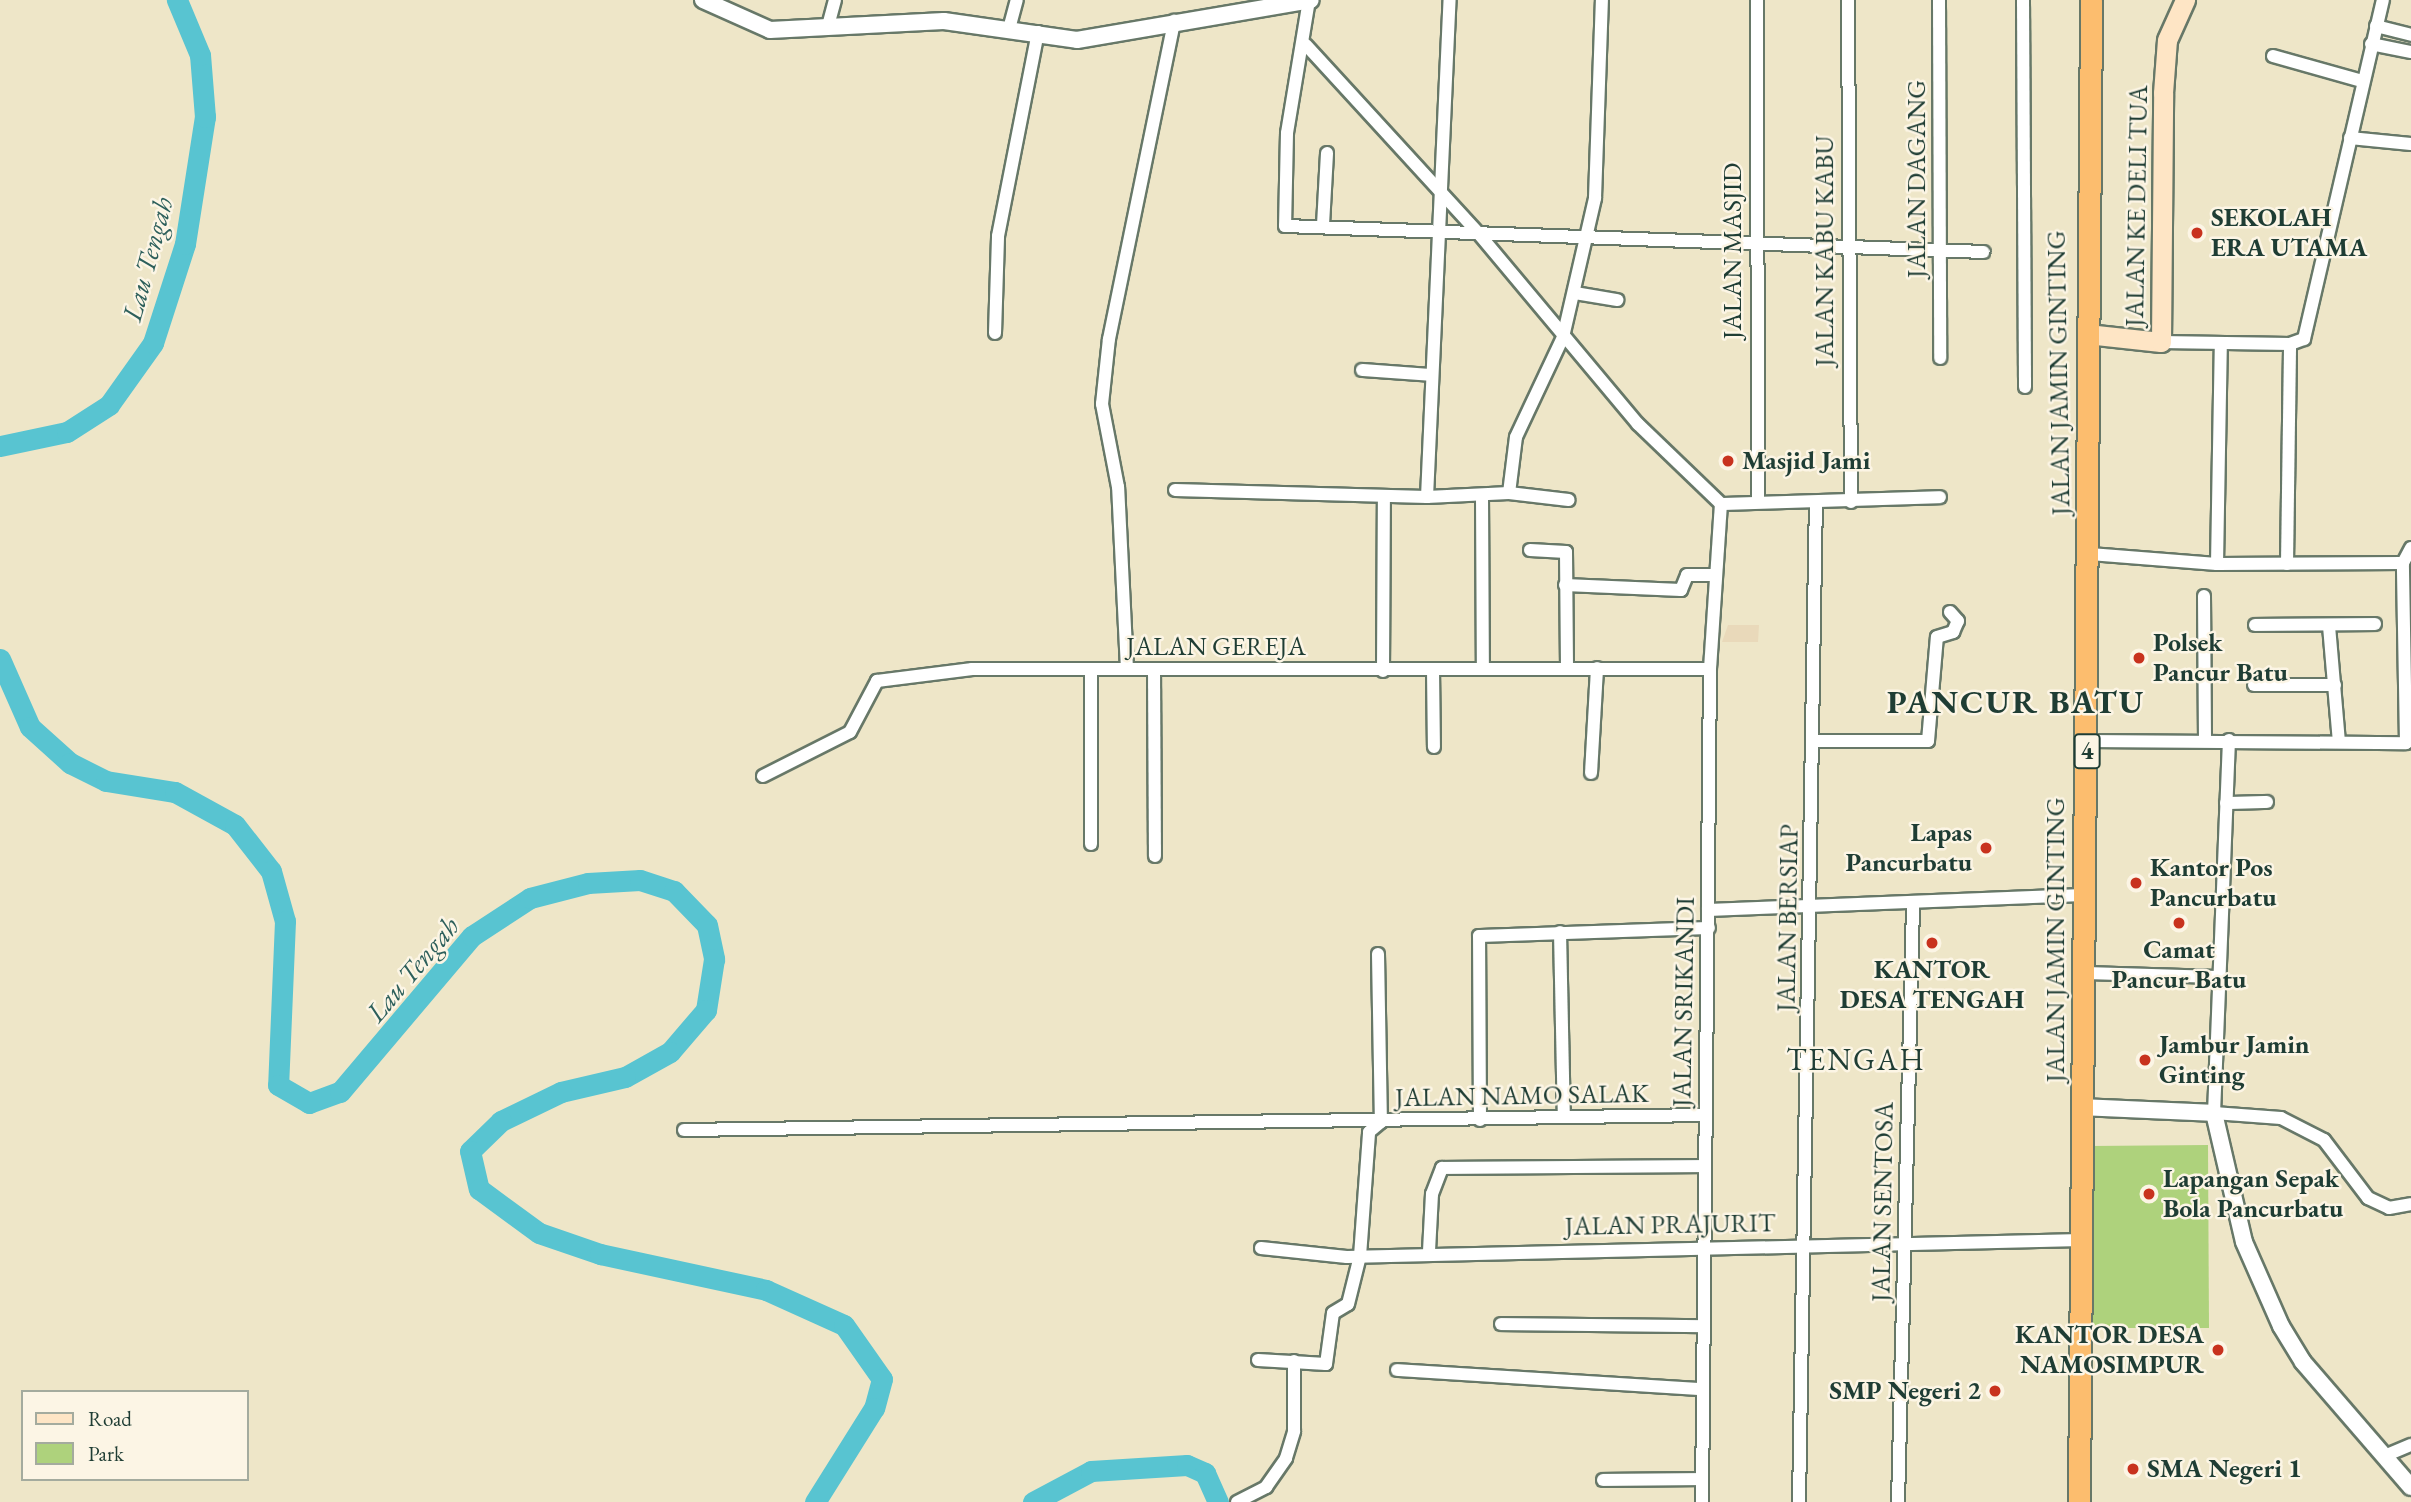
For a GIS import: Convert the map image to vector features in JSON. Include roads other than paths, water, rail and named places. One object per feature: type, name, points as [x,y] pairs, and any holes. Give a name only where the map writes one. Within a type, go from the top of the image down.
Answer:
[{"type":"highway","name":"JALAN JAMIN GINTING","points":[[2079,1502],[2083,895],[2090,554],[2087,334],[2091,0]]},
{"type":"main road","name":"JALAN KE DELI TUA","points":[[2087,334],[2161,342],[2163,93],[2167,40],[2185,0]]},
{"type":"street","points":[[704,0],[725,7],[769,30],[944,21],[1038,32],[1077,40],[1174,21],[1305,1],[1306,45],[1287,134],[1281,219],[1288,227],[1323,225],[1441,234],[1755,247],[1847,248],[1940,254],[1984,252]]},
{"type":"street","points":[[828,26],[835,0]]},
{"type":"street","points":[[1009,29],[1017,0]]},
{"type":"street","points":[[1427,497],[1431,375],[1444,196],[1450,0]]},
{"type":"street","points":[[1509,493],[1516,437],[1563,337],[1575,293],[1597,180],[1602,0]]},
{"type":"street","name":"JALAN MASJID","points":[[1756,0],[1758,502]]},
{"type":"street","name":"JALAN KABU KABU","points":[[1848,0],[1847,248],[1851,502]]},
{"type":"street","name":"JALAN DAGANG","points":[[1939,0],[1940,358]]},
{"type":"street","points":[[2024,0],[2025,387]]},
{"type":"street","points":[[2161,342],[2290,345],[2304,339],[2383,0]]},
{"type":"street","points":[[1127,669],[1118,487],[1102,404],[1109,339],[1174,21]]},
{"type":"street","points":[[2376,26],[2411,34]]},
{"type":"street","points":[[995,333],[998,236],[1038,32]]},
{"type":"street","points":[[2371,44],[2411,52]]},
{"type":"street","points":[[1306,45],[1479,234],[1637,424],[1721,504],[1851,502],[1940,497]]},
{"type":"street","points":[[2273,56],[2362,81]]},
{"type":"street","points":[[2350,138],[2411,144]]},
{"type":"street","points":[[1323,225],[1327,153]]},
{"type":"street","points":[[1575,293],[1618,300]]},
{"type":"street","points":[[2217,564],[2221,344]]},
{"type":"street","points":[[2287,564],[2290,345]]},
{"type":"street","points":[[1362,370],[1431,375]]},
{"type":"street","points":[[1175,490],[1427,497],[1509,493],[1569,500]]},
{"type":"street","points":[[1383,671],[1384,496]]},
{"type":"street","points":[[1482,496],[1483,669]]},
{"type":"street","name":"JALAN BERSIAP","points":[[1799,1502],[1815,741],[1815,503]]},
{"type":"street","name":"JALAN SRIKANDI","points":[[1702,1502],[1700,1389],[1709,928],[1710,669],[1721,504]]},
{"type":"street","points":[[2088,741],[2205,739],[2409,742],[2409,621],[2403,563],[2411,548]]},
{"type":"street","points":[[1530,550],[1566,552],[1567,668]]},
{"type":"street","points":[[2090,554],[2217,564],[2403,563]]},
{"type":"street","points":[[1565,585],[1681,590],[1687,575],[1716,575]]},
{"type":"street","points":[[2204,596],[2205,739]]},
{"type":"street","points":[[1815,741],[1928,741],[1937,637],[1953,632],[1958,621],[1950,612]]},
{"type":"street","points":[[2255,625],[2375,624]]},
{"type":"street","points":[[2329,626],[2339,742]]},
{"type":"street","points":[[1591,773],[1597,667]]},
{"type":"street","name":"JALAN GEREJA","points":[[763,776],[850,732],[877,681],[972,669],[1710,669]]},
{"type":"street","points":[[1091,670],[1091,844]]},
{"type":"street","points":[[1154,670],[1155,856]]},
{"type":"street","points":[[1433,670],[1434,747]]},
{"type":"street","points":[[2254,685],[2335,685]]},
{"type":"street","points":[[2229,740],[2214,1114],[2244,1242],[2281,1326],[2320,1382],[2387,1455],[2411,1488]]},
{"type":"street","points":[[2226,803],[2267,802]]},
{"type":"street","points":[[1708,910],[1913,904],[2083,895]]},
{"type":"street","name":"JALAN SENTOSA","points":[[1898,1502],[1913,904]]},
{"type":"street","points":[[1480,1120],[1479,936],[1709,928]]},
{"type":"street","points":[[1560,932],[1564,1116]]},
{"type":"street","name":"JALAN NAMO SALAK","points":[[1378,954],[1381,1122],[1705,1115]]},
{"type":"street","points":[[2084,973],[2219,977]]},
{"type":"street","points":[[2082,1107],[2269,1115],[2298,1126],[2328,1143],[2368,1198],[2389,1208],[2411,1205]]},
{"type":"street","points":[[684,1130],[1381,1122]]},
{"type":"street","points":[[1258,1360],[1326,1364],[1333,1313],[1348,1304],[1360,1256],[1369,1132],[1381,1122]]},
{"type":"street","points":[[1429,1251],[1432,1194],[1442,1168],[1705,1166]]},
{"type":"street","name":"JALAN PRAJURIT","points":[[1261,1248],[1360,1256],[1429,1251],[2082,1240]]},
{"type":"street","points":[[1501,1324],[1702,1326]]},
{"type":"street","points":[[1242,1500],[1266,1487],[1292,1443],[1294,1362]]},
{"type":"street","points":[[1397,1370],[1700,1389]]},
{"type":"street","points":[[2387,1455],[2411,1445]]},
{"type":"street","points":[[1603,1480],[1701,1479]]},
{"type":"waterway","name":"Lau Tengah","points":[[0,446],[67,432],[109,405],[153,343],[185,244],[205,117],[200,55],[177,0]]},
{"type":"waterway","name":"Lau Tengah","points":[[0,659],[30,727],[70,763],[106,781],[175,792],[235,825],[271,871],[285,921],[278,1085],[309,1103],[340,1092],[472,936],[530,898],[588,883],[640,880],[674,891],[707,925],[714,959],[706,1010],[670,1052],[625,1077],[561,1092],[501,1121],[470,1151],[479,1189],[539,1233],[600,1254],[766,1290],[844,1325],[882,1379],[874,1408],[815,1502]]},
{"type":"waterway","name":"Lau Tengah","points":[[1033,1502],[1091,1471],[1187,1465],[1205,1473],[1218,1502]]},
{"type":"place","name":"SEKOLAH ERA UTAMA","points":[[2197,233]]},
{"type":"place","name":"Masjid Jami","points":[[1728,461]]},
{"type":"place","name":"Polsek Pancur Batu","points":[[2139,658]]},
{"type":"place","name":"Lapas Pancurbatu","points":[[1986,848]]},
{"type":"place","name":"Kantor Pos Pancurbatu","points":[[2136,883]]},
{"type":"place","name":"Camat Pancur Batu","points":[[2179,923]]},
{"type":"place","name":"KANTOR DESA TENGAH","points":[[1932,943]]},
{"type":"place","name":"Jambur Jamin Ginting","points":[[2145,1060]]},
{"type":"place","name":"Lapangan Sepak Bola Pancurbatu","points":[[2149,1194]]},
{"type":"place","name":"KANTOR DESA NAMOSIMPUR","points":[[2218,1350]]},
{"type":"place","name":"SMP Negeri 2","points":[[1995,1391]]},
{"type":"place","name":"SMA Negeri 1","points":[[2133,1469]]},
{"type":"district","name":"PANCUR BATU","points":[[2016,702]]},
{"type":"district","name":"TENGAH","points":[[1856,1060]]}]
